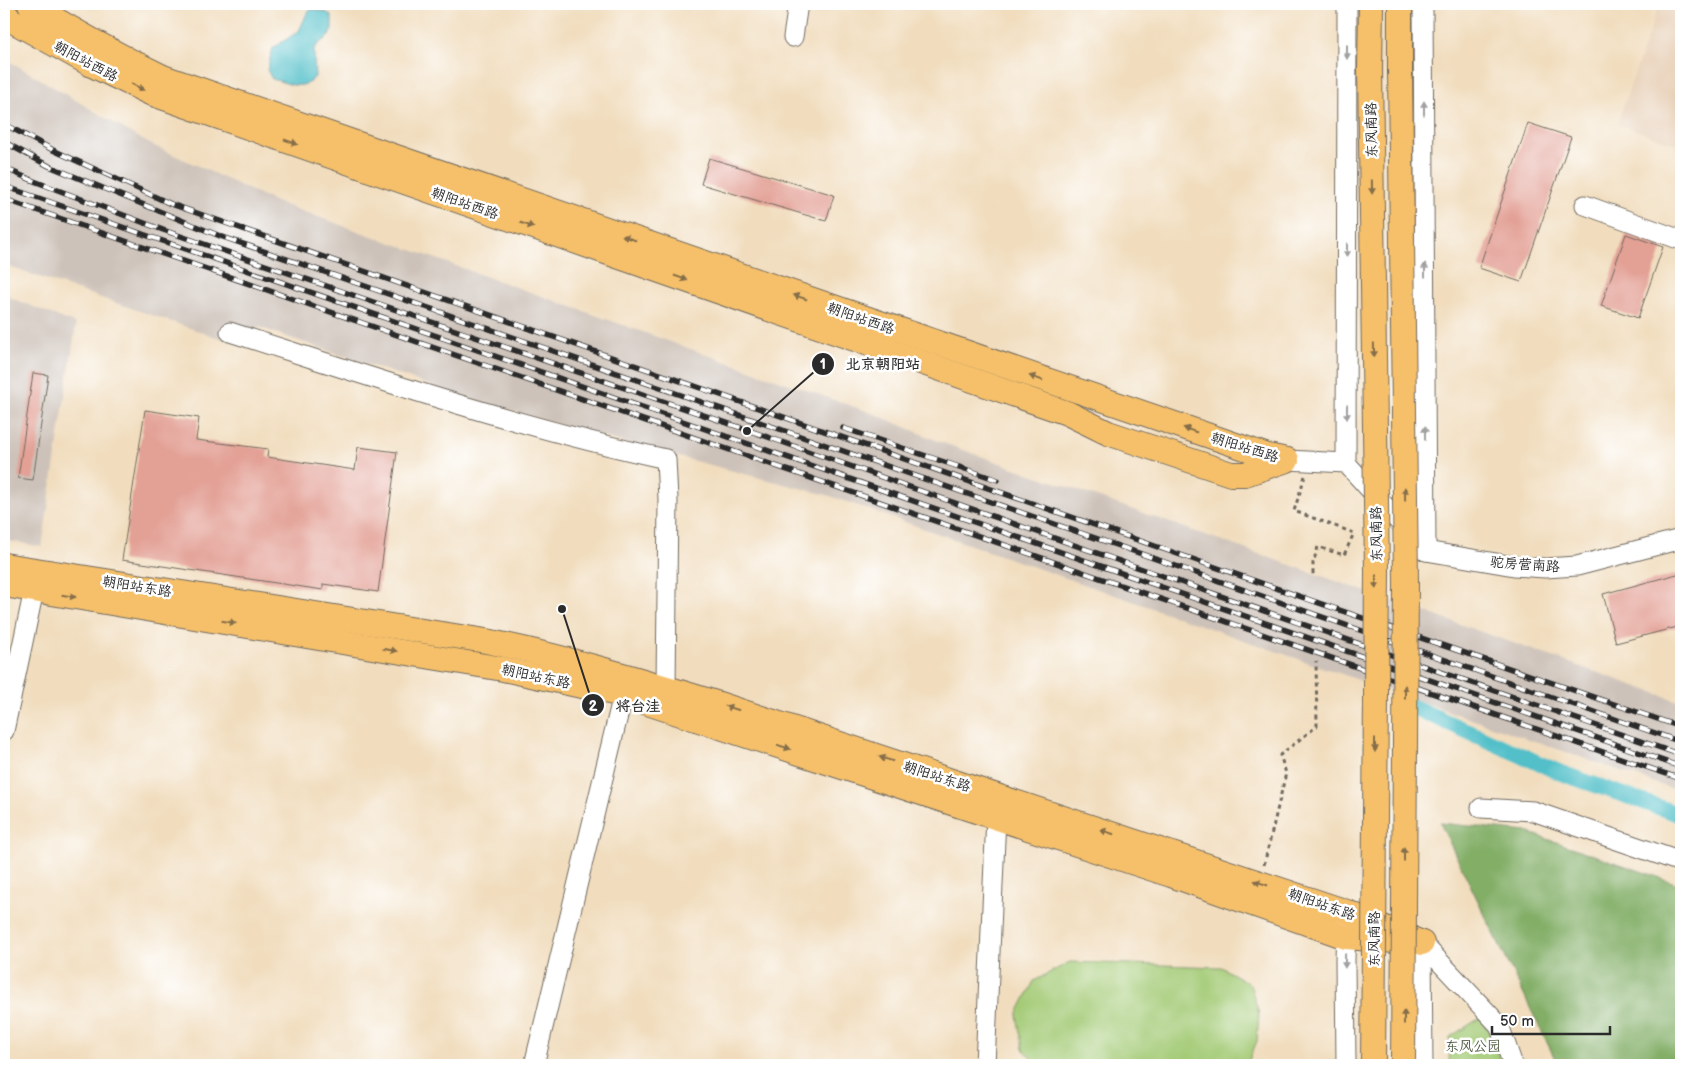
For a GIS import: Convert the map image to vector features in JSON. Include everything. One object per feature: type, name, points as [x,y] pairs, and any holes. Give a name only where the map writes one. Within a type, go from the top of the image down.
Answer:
[{"type":"main road","name":"朝阳站西路","points":[[30,4],[104,48],[163,77],[1041,380],[1268,456],[1298,461]]},
{"type":"main road","name":"东风南路","points":[[1371,4],[1370,69],[1377,572],[1373,1065]]},
{"type":"main road","name":"东风南路","points":[[1400,4],[1406,583],[1403,1065]]},
{"type":"main road","name":"朝阳站西路","points":[[4,13],[11,20],[90,64],[150,93],[1067,413],[1108,433],[1231,474],[1245,474],[1298,461]]},
{"type":"main road","name":"朝阳站东路","points":[[4,565],[486,641],[544,653],[666,687],[1260,883],[1347,912],[1422,943]]},
{"type":"main road","name":"朝阳站东路","points":[[4,585],[502,669],[623,695],[1171,875],[1346,937],[1422,943]]},
{"type":"street","points":[[793,36],[798,4]]},
{"type":"street","points":[[1347,4],[1346,463],[1426,551]]},
{"type":"street","points":[[1423,4],[1426,551]]},
{"type":"street","points":[[1584,204],[1681,240]]},
{"type":"street","points":[[230,332],[451,403],[600,445],[666,459],[668,499],[666,687]]},
{"type":"street","points":[[1298,461],[1346,463]]},
{"type":"street","name":"驼房营南路","points":[[1426,551],[1514,566],[1545,568],[1577,566],[1681,539]]},
{"type":"street","points":[[4,731],[34,590]]},
{"type":"street","points":[[534,1065],[623,695]]},
{"type":"street","points":[[1481,808],[1533,811],[1681,862]]},
{"type":"street","points":[[985,1065],[996,817]]},
{"type":"street","points":[[1346,1065],[1345,960],[1347,912]]},
{"type":"street","points":[[1422,943],[1423,1065]]},
{"type":"street","points":[[1422,943],[1499,1025],[1513,1065]]},
{"type":"path","points":[[1298,461],[1294,511],[1354,533],[1344,555],[1318,547],[1313,563],[1314,578]]},
{"type":"path","points":[[1260,883],[1286,773],[1280,754],[1317,726],[1316,661]]},
{"type":"shaded area","points":[[1659,4],[1681,4],[1681,146],[1617,124]]},
{"type":"shaded area","points":[[4,58],[148,143],[276,202],[877,415],[940,442],[1681,702],[1681,792],[827,495],[621,442],[470,399],[258,327],[254,338],[235,332],[231,342],[4,265]]},
{"type":"shaded area","points":[[4,295],[76,324],[42,547],[4,540]]},
{"type":"green space","points":[[1440,823],[1527,832],[1681,885],[1681,1065],[1558,1065]]},
{"type":"green space","points":[[1070,962],[1221,967],[1250,984],[1259,1014],[1257,1041],[1247,1065],[1038,1065],[1023,1049],[1017,1015],[1034,981]]},
{"type":"green space","name":"东风公园","points":[[1480,1018],[1497,1041],[1502,1065],[1449,1065],[1450,1037]]},
{"type":"water","points":[[312,9],[326,12],[332,16],[332,29],[329,36],[317,45],[314,51],[315,77],[310,82],[300,85],[272,79],[267,70],[273,48],[299,31],[307,13]]},
{"type":"building","points":[[1528,123],[1571,137],[1521,282],[1479,268]]},
{"type":"building","points":[[709,158],[834,195],[826,221],[701,184]]},
{"type":"building","points":[[1626,234],[1663,247],[1638,318],[1601,306]]},
{"type":"building","points":[[33,373],[48,375],[33,480],[18,478]]},
{"type":"building","points":[[145,410],[199,418],[196,440],[268,449],[267,457],[355,470],[358,447],[397,452],[378,592],[323,584],[323,590],[122,560]]},
{"type":"building","points":[[1681,573],[1681,626],[1616,643],[1603,594]]},
{"type":"waterway","points":[[1401,697],[1404,703],[1561,773],[1681,815]]},
{"type":"railway","points":[[4,124],[53,150],[171,204],[1681,727]]},
{"type":"railway","points":[[4,142],[49,166],[220,236],[1681,742]]},
{"type":"railway","points":[[4,168],[163,230],[765,436],[1681,755]]},
{"type":"railway","points":[[4,186],[1681,767]]},
{"type":"railway","points":[[4,199],[1681,779]]},
{"type":"railway","points":[[843,428],[998,480]]},
{"type":"place","name":"北京朝阳站","points":[[747,431]]},
{"type":"place","name":"将台洼","points":[[562,609]]}]
